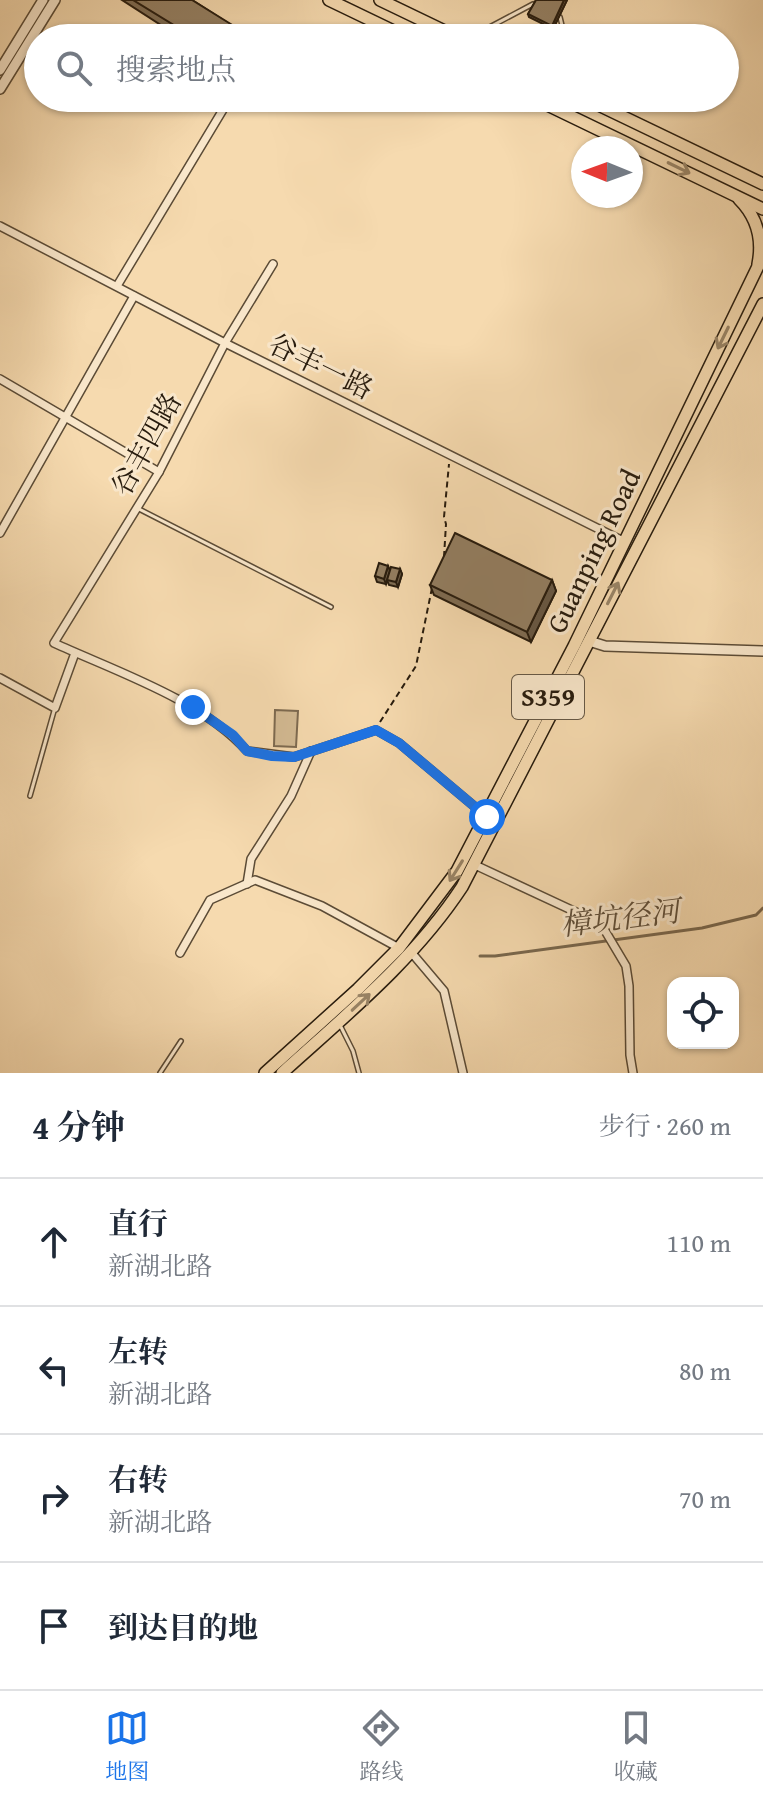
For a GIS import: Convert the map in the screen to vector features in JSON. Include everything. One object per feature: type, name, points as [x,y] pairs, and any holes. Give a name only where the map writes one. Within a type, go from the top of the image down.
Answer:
[{"type":"main road","points":[[329,0],[379,24]]},
{"type":"main road","points":[[380,0],[430,24]]},
{"type":"main road","points":[[562,112],[763,209]]},
{"type":"main road","points":[[613,112],[763,184]]},
{"type":"main road","points":[[735,171],[763,173]]},
{"type":"main road","points":[[734,195],[745,206],[757,227],[760,253],[757,268]]},
{"type":"main road","name":"Guanping Road","points":[[282,1073],[399,948],[457,871],[625,542],[763,256]]},
{"type":"main road","name":"Guanping Road","points":[[265,1073],[411,952],[448,909],[475,865],[763,304]]},
{"type":"street","points":[[28,24],[43,0]]},
{"type":"street","points":[[40,24],[55,0]]},
{"type":"street","points":[[0,70],[24,31]]},
{"type":"street","points":[[0,89],[24,50]]},
{"type":"street","points":[[117,286],[222,112]]},
{"type":"street","name":"谷丰一路","points":[[0,226],[225,343],[625,542]]},
{"type":"street","name":"谷丰四路","points":[[75,653],[54,643],[159,472],[225,343],[273,264]]},
{"type":"street","points":[[0,533],[134,296]]},
{"type":"street","points":[[0,379],[159,472]]},
{"type":"street","points":[[589,641],[605,646],[763,651]]},
{"type":"street","points":[[0,678],[55,708],[75,653],[193,707],[233,735],[247,751],[294,757],[376,730],[399,743],[487,817]]},
{"type":"street","points":[[247,884],[251,859],[291,796],[311,751]]},
{"type":"street","points":[[475,865],[593,920],[604,929],[629,975],[633,1073]]},
{"type":"street","points":[[180,953],[210,900],[255,880],[322,906],[399,948]]},
{"type":"street","points":[[411,952],[444,991],[463,1073]]},
{"type":"lane","points":[[495,24],[533,4]]},
{"type":"lane","points":[[560,17],[562,24]]},
{"type":"lane","points":[[137,508],[331,607]]},
{"type":"lane","points":[[30,796],[55,708]]},
{"type":"lane","points":[[334,1018],[353,1051],[359,1073]]},
{"type":"lane","points":[[160,1073],[181,1041]]},
{"type":"path","points":[[443,567],[450,455]]},
{"type":"path","points":[[376,730],[416,666],[432,586]]},
{"type":"shaded area","points":[[275,710],[298,711],[296,747],[274,746]]},
{"type":"building","points":[[133,0],[192,0],[231,24],[172,24]]},
{"type":"building","points":[[536,0],[564,0],[553,24],[528,14]]},
{"type":"building","points":[[455,533],[552,580],[527,632],[430,585]]},
{"type":"building","points":[[379,563],[388,566],[384,579],[375,576]]},
{"type":"building","points":[[391,567],[400,569],[396,582],[387,580]]},
{"type":"waterway","name":"樟坑径河","points":[[480,956],[702,928],[756,915],[763,908]]},
{"type":"route","points":[[193,707],[233,735],[247,751],[272,756],[294,757],[376,730],[399,743],[487,817]]}]
